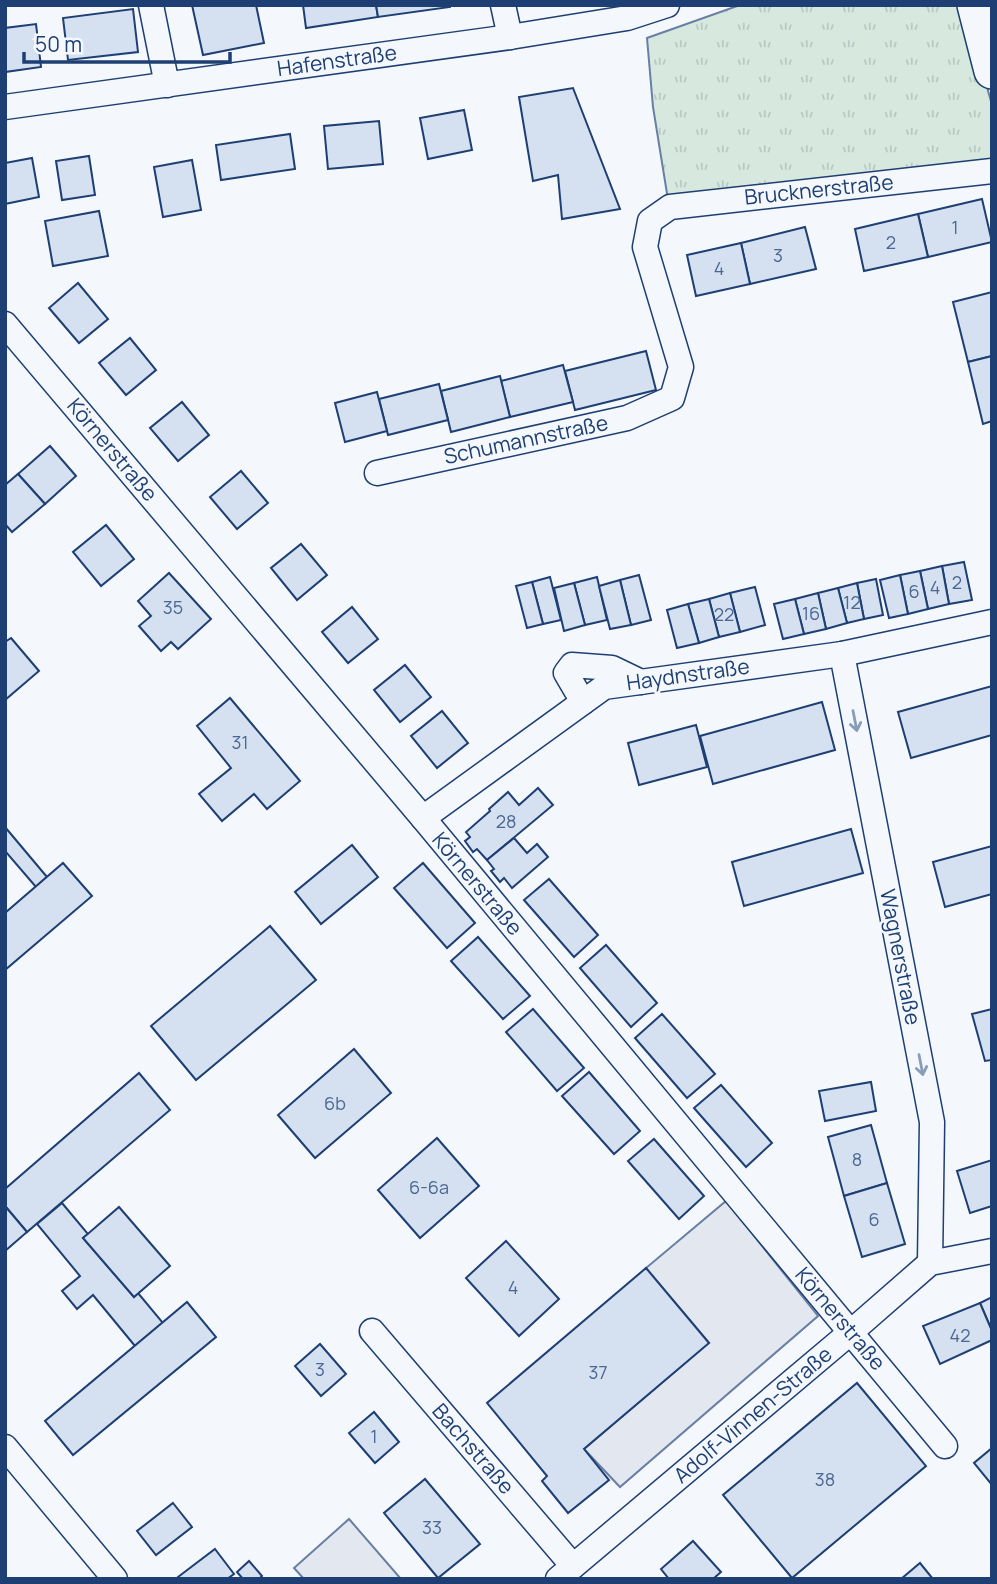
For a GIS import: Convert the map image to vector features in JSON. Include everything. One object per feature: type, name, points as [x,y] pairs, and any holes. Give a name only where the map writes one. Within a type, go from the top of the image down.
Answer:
[{"type":"street","points":[[151,5],[167,85]]},
{"type":"street","points":[[503,5],[510,37]]},
{"type":"street","name":"Hafenstraße","points":[[5,107],[627,19],[667,5]]},
{"type":"street","points":[[975,5],[992,71]]},
{"type":"street","name":"Brucknerstraße","points":[[672,398],[681,367],[645,247],[650,221],[670,207],[992,170]]},
{"type":"street","name":"Körnerstraße","points":[[5,324],[422,818],[945,1446]]},
{"type":"street","name":"Schumannstraße","points":[[377,473],[627,418],[672,398]]},
{"type":"street","name":"Haydnstraße","points":[[422,818],[604,687],[842,654],[992,622]]},
{"type":"street","name":"Wagnerstraße","points":[[842,654],[932,1122],[930,1262]]},
{"type":"street","points":[[583,702],[566,673],[572,665],[612,668],[641,682]]},
{"type":"street","points":[[930,1262],[992,1251]]},
{"type":"street","name":"Adolf-Vinnen-Straße","points":[[566,1572],[930,1262]]},
{"type":"street","name":"Bachstraße","points":[[372,1331],[566,1572]]},
{"type":"street","points":[[5,1447],[115,1579]]},
{"type":"green space","points":[[740,5],[964,5],[992,105],[992,166],[669,206],[653,107],[647,38]]},
{"type":"shaded area","points":[[726,1201],[818,1316],[620,1487],[584,1449],[709,1343],[646,1268]]},
{"type":"shaded area","points":[[349,1519],[401,1579],[304,1579],[294,1568]]},
{"type":"building","points":[[192,5],[256,5],[264,43],[203,55]]},
{"type":"building","points":[[303,5],[376,5],[378,17],[306,28]]},
{"type":"building","points":[[376,5],[450,5],[450,7],[378,17]]},
{"type":"building","points":[[133,9],[138,52],[68,60],[63,18]]},
{"type":"building","points":[[36,24],[41,67],[5,72],[5,28]]},
{"type":"building","points":[[573,88],[620,209],[562,219],[558,175],[533,181],[519,97]]},
{"type":"building","points":[[464,110],[472,150],[428,159],[420,118]]},
{"type":"building","points":[[379,121],[383,164],[328,169],[324,126]]},
{"type":"building","points":[[290,134],[295,169],[221,180],[216,145]]},
{"type":"building","points":[[89,156],[95,195],[62,200],[56,161]]},
{"type":"building","points":[[32,158],[39,197],[5,204],[5,163]]},
{"type":"building","points":[[192,160],[201,210],[163,217],[154,167]]},
{"type":"building","points":[[982,199],[992,242],[928,257],[918,214]]},
{"type":"building","points":[[99,211],[108,256],[53,266],[45,221]]},
{"type":"building","points":[[918,214],[928,257],[864,271],[855,229]]},
{"type":"building","points":[[805,227],[816,269],[750,284],[741,243]]},
{"type":"building","points":[[741,243],[750,284],[696,296],[687,255]]},
{"type":"building","points":[[78,283],[108,319],[79,343],[49,308]]},
{"type":"building","points":[[992,292],[992,356],[968,362],[953,302]]},
{"type":"building","points":[[130,338],[156,370],[126,395],[99,363]]},
{"type":"building","points":[[646,351],[656,390],[575,410],[565,371]]},
{"type":"building","points":[[992,356],[992,421],[983,424],[968,362]]},
{"type":"building","points":[[563,365],[573,402],[510,417],[501,381]]},
{"type":"building","points":[[500,376],[510,417],[451,432],[441,391]]},
{"type":"building","points":[[439,384],[448,420],[388,435],[379,399]]},
{"type":"building","points":[[377,392],[387,431],[345,442],[335,403]]},
{"type":"building","points":[[182,402],[209,435],[178,461],[150,428]]},
{"type":"building","points":[[50,446],[76,476],[45,504],[18,474]]},
{"type":"building","points":[[241,471],[268,503],[237,529],[210,497]]},
{"type":"building","points":[[18,474],[45,504],[12,532],[5,524],[5,485]]},
{"type":"building","points":[[106,525],[134,559],[101,586],[73,552]]},
{"type":"building","points":[[301,544],[327,575],[297,600],[271,568]]},
{"type":"building","points":[[964,562],[972,600],[949,604],[942,566]]},
{"type":"building","points":[[942,566],[949,604],[928,609],[920,571]]},
{"type":"building","points":[[920,571],[928,609],[908,614],[900,575]]},
{"type":"building","points":[[169,573],[211,619],[178,649],[171,642],[161,651],[139,626],[151,616],[138,601]]},
{"type":"building","points":[[639,575],[651,620],[631,625],[620,580]]},
{"type":"building","points":[[900,575],[908,614],[889,618],[880,580]]},
{"type":"building","points":[[550,577],[561,620],[543,624],[532,582]]},
{"type":"building","points":[[597,577],[607,620],[585,625],[574,583]]},
{"type":"building","points":[[876,579],[883,615],[864,619],[857,583]]},
{"type":"building","points":[[620,580],[631,625],[610,629],[599,586]]},
{"type":"building","points":[[532,582],[543,624],[527,628],[516,586]]},
{"type":"building","points":[[574,583],[585,625],[564,631],[554,588]]},
{"type":"building","points":[[857,583],[864,619],[847,623],[838,588]]},
{"type":"building","points":[[755,587],[765,625],[740,632],[730,593]]},
{"type":"building","points":[[838,588],[847,623],[826,629],[818,593]]},
{"type":"building","points":[[730,593],[740,632],[719,637],[709,599]]},
{"type":"building","points":[[818,593],[826,629],[804,634],[795,599]]},
{"type":"building","points":[[709,599],[719,637],[699,643],[688,604]]},
{"type":"building","points":[[795,599],[804,634],[783,639],[774,604]]},
{"type":"building","points":[[688,604],[699,643],[677,648],[667,610]]},
{"type":"building","points":[[352,607],[378,639],[348,663],[322,632]]},
{"type":"building","points":[[11,638],[39,671],[5,700],[5,642]]},
{"type":"building","points":[[405,665],[431,697],[400,722],[374,690]]},
{"type":"building","points":[[992,686],[992,735],[911,758],[898,712]]},
{"type":"building","points":[[230,698],[300,781],[267,809],[254,794],[222,821],[199,794],[231,768],[197,726]]},
{"type":"building","points":[[822,702],[835,750],[713,784],[700,736]]},
{"type":"building","points":[[442,711],[468,743],[437,768],[411,736]]},
{"type":"building","points":[[696,725],[707,767],[639,785],[628,743]]},
{"type":"building","points":[[538,788],[553,805],[487,860],[477,849],[473,852],[465,841],[470,837],[466,832],[490,811],[489,809],[508,792],[519,805]]},
{"type":"building","points":[[5,827],[47,877],[36,887],[5,851]]},
{"type":"building","points":[[851,829],[863,873],[744,906],[732,862]]},
{"type":"building","points":[[514,838],[527,853],[537,844],[548,857],[512,888],[504,878],[500,882],[491,871],[494,869],[487,860]]},
{"type":"building","points":[[352,845],[378,877],[321,924],[295,892]]},
{"type":"building","points":[[992,846],[992,894],[945,907],[933,862]]},
{"type":"building","points":[[63,863],[92,896],[5,970],[5,913]]},
{"type":"building","points":[[423,863],[475,923],[447,948],[394,888]]},
{"type":"building","points":[[549,879],[598,935],[574,957],[524,900]]},
{"type":"building","points":[[270,926],[316,980],[196,1080],[151,1026]]},
{"type":"building","points":[[478,937],[530,996],[503,1019],[451,961]]},
{"type":"building","points":[[606,945],[657,1003],[631,1027],[580,968]]},
{"type":"building","points":[[533,1009],[584,1068],[557,1091],[506,1032]]},
{"type":"building","points":[[992,1009],[992,1060],[985,1061],[972,1014]]},
{"type":"building","points":[[662,1014],[715,1074],[687,1098],[635,1038]]},
{"type":"building","points":[[354,1049],[391,1093],[315,1158],[278,1115]]},
{"type":"building","points":[[589,1072],[640,1131],[614,1154],[562,1096]]},
{"type":"building","points":[[139,1073],[170,1110],[27,1232],[5,1206],[5,1189]]},
{"type":"building","points":[[871,1082],[876,1111],[825,1121],[819,1091]]},
{"type":"building","points":[[721,1085],[772,1143],[746,1167],[694,1108]]},
{"type":"building","points":[[871,1125],[887,1183],[844,1196],[828,1137]]},
{"type":"building","points":[[437,1138],[479,1186],[420,1238],[378,1190]]},
{"type":"building","points":[[654,1139],[704,1196],[679,1219],[628,1161]]},
{"type":"building","points":[[992,1160],[992,1206],[970,1213],[957,1171]]},
{"type":"building","points":[[887,1183],[905,1244],[862,1257],[844,1196]]},
{"type":"building","points":[[62,1203],[88,1234],[83,1238],[134,1297],[138,1293],[163,1323],[135,1346],[93,1295],[77,1309],[62,1291],[80,1276],[37,1224]]},
{"type":"building","points":[[5,1206],[27,1232],[5,1251]]},
{"type":"building","points":[[119,1207],[170,1266],[134,1297],[83,1238]]},
{"type":"building","points":[[506,1241],[559,1299],[519,1336],[466,1278]]},
{"type":"building","points":[[646,1268],[709,1343],[584,1449],[609,1480],[568,1513],[542,1481],[547,1476],[487,1403]]},
{"type":"building","points":[[992,1297],[992,1331],[980,1303]]},
{"type":"building","points":[[187,1302],[216,1337],[73,1455],[45,1421]]},
{"type":"building","points":[[980,1303],[992,1331],[992,1340],[940,1364],[923,1326]]},
{"type":"building","points":[[320,1344],[346,1374],[321,1396],[295,1366]]},
{"type":"building","points":[[857,1383],[926,1466],[792,1578],[723,1495]]},
{"type":"building","points":[[374,1412],[399,1442],[375,1463],[349,1433]]},
{"type":"building","points":[[992,1448],[992,1485],[974,1463]]},
{"type":"building","points":[[425,1479],[480,1544],[438,1578],[384,1513]]},
{"type":"building","points":[[173,1503],[192,1527],[156,1555],[137,1531]]},
{"type":"building","points":[[693,1541],[721,1572],[713,1579],[669,1579],[661,1569]]},
{"type":"building","points":[[215,1549],[234,1574],[227,1579],[179,1579],[178,1577]]},
{"type":"building","points":[[249,1561],[262,1576],[259,1579],[243,1579],[237,1572]]},
{"type":"building","points":[[920,1563],[933,1579],[901,1579]]}]
